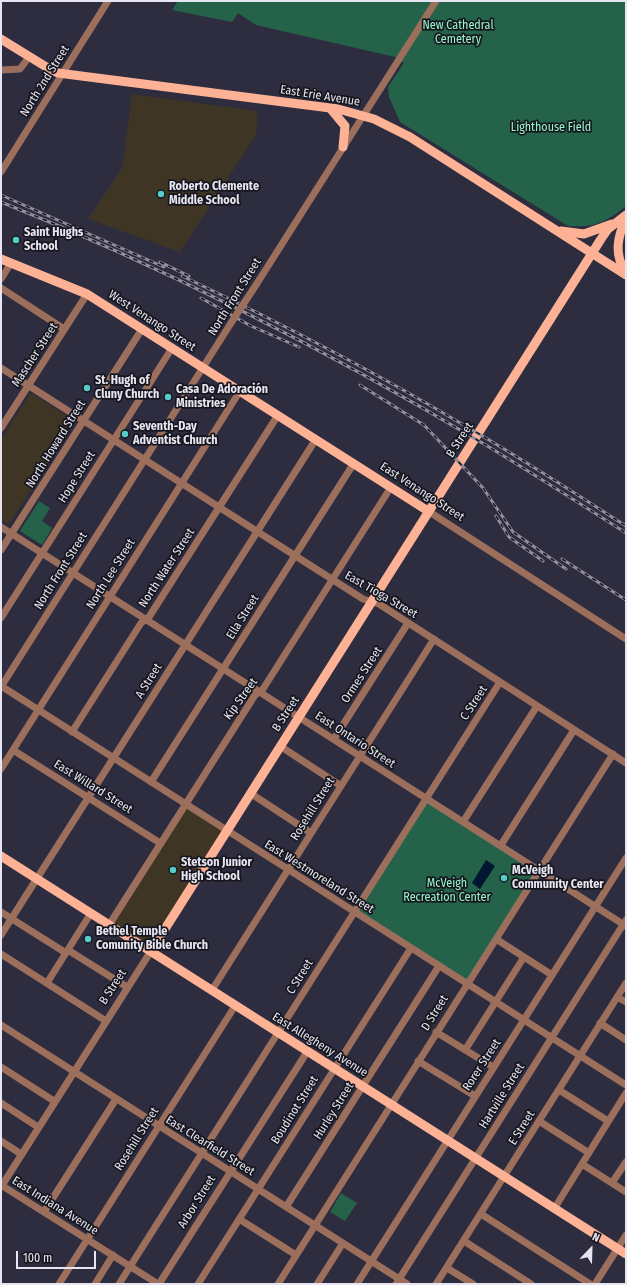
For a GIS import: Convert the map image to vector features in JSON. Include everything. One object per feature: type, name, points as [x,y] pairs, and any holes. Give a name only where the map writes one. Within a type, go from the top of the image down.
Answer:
[{"type":"main road","name":"East Erie Avenue","points":[[1,39],[48,68],[63,73],[330,108],[363,115],[402,132],[592,254],[626,274]]},
{"type":"main road","points":[[330,108],[345,126],[343,147]]},
{"type":"main road","points":[[552,228],[560,231],[584,234],[623,218]]},
{"type":"main road","points":[[623,218],[617,248],[620,263],[626,274]]},
{"type":"main road","name":"B Street","points":[[151,951],[226,830],[608,229],[623,218]]},
{"type":"main road","name":"West Venango Street","points":[[1,259],[87,294],[203,368]]},
{"type":"main road","name":"East Venango Street","points":[[203,368],[354,463],[428,512]]},
{"type":"main road","name":"East Allegheny Avenue","points":[[1,856],[626,1254]]},
{"type":"street","name":"North 2nd Street","points":[[1,172],[108,1]]},
{"type":"street","name":"North Front Street","points":[[1,687],[436,1]]},
{"type":"street","points":[[1,70],[20,69],[30,57]]},
{"type":"street","points":[[1,279],[11,263]]},
{"type":"street","points":[[1,288],[64,329]]},
{"type":"street","name":"Mascher Street","points":[[1,428],[87,294]]},
{"type":"street","name":"North Howard Street","points":[[1,550],[142,328]]},
{"type":"street","name":"Hope Street","points":[[1,618],[172,348]]},
{"type":"street","name":"East Tioga Street","points":[[1,368],[363,599],[379,604],[626,762]]},
{"type":"street","name":"North Lee Street","points":[[1,769],[240,391]]},
{"type":"street","name":"North Water Street","points":[[72,732],[145,619],[149,617],[278,415]]},
{"type":"street","name":"A Street","points":[[1,936],[316,439]]},
{"type":"street","name":"Ella Street","points":[[151,782],[354,463]]},
{"type":"street","name":"Kip Street","points":[[109,925],[255,695],[263,689],[390,487]]},
{"type":"street","name":"East Venango Street","points":[[428,512],[626,639]]},
{"type":"street","name":"East Ontario Street","points":[[1,527],[501,845],[595,907],[625,923]]},
{"type":"street","name":"Ormes Street","points":[[334,739],[408,623]]},
{"type":"street","name":"Rosehill Street","points":[[212,990],[434,640]]},
{"type":"street","name":"C Street","points":[[119,1284],[201,1152],[500,682]]},
{"type":"street","name":"East Westmoreland Street","points":[[1,687],[626,1085]]},
{"type":"street","points":[[463,822],[537,706]]},
{"type":"street","points":[[501,845],[574,730]]},
{"type":"street","points":[[280,746],[341,786]]},
{"type":"street","name":"East Willard Street","points":[[13,750],[160,843]]},
{"type":"street","name":"D Street","points":[[278,1284],[613,754]]},
{"type":"street","points":[[250,793],[311,833]]},
{"type":"street","name":"Rorer Street","points":[[357,1284],[626,858]]},
{"type":"street","points":[[1,912],[127,988]]},
{"type":"street","points":[[47,983],[91,913]]},
{"type":"street","name":"Hartville Street","points":[[398,1282],[625,923]]},
{"type":"street","points":[[496,939],[552,975]]},
{"type":"street","name":"Boudinot Street","points":[[198,1284],[411,948]]},
{"type":"street","name":"B Street","points":[[1,1186],[151,951]]},
{"type":"street","points":[[1,954],[106,1021]]},
{"type":"street","points":[[465,1050],[524,957]]},
{"type":"street","name":"Hurley Street","points":[[286,1208],[439,966]]},
{"type":"street","name":"E Street","points":[[436,1284],[626,983]]},
{"type":"street","points":[[617,997],[626,1002]]},
{"type":"street","name":"Rosehill Street","points":[[59,1284],[158,1126],[236,1006]]},
{"type":"street","points":[[600,1023],[626,1040]]},
{"type":"street","name":"East Clearfield Street","points":[[1,1025],[371,1261],[398,1282],[407,1284]]},
{"type":"street","points":[[436,1032],[493,1067]]},
{"type":"street","name":"Arbor Street","points":[[158,1284],[307,1052]]},
{"type":"street","points":[[418,1061],[475,1096]]},
{"type":"street","points":[[1,1067],[54,1102]]},
{"type":"street","points":[[559,1090],[608,1121]]},
{"type":"street","points":[[554,1209],[626,1093]]},
{"type":"street","points":[[44,1212],[116,1099]]},
{"type":"street","points":[[1,1103],[38,1127]]},
{"type":"street","points":[[540,1121],[589,1153]]},
{"type":"street","points":[[1,1141],[21,1154]]},
{"type":"street","points":[[612,1183],[626,1162]]},
{"type":"street","points":[[582,1164],[626,1192]]},
{"type":"street","name":"East Indiana Avenue","points":[[1,1186],[158,1284]]},
{"type":"street","points":[[481,1214],[590,1284]]},
{"type":"street","points":[[239,1219],[296,1255]]},
{"type":"street","points":[[595,1284],[626,1235]]},
{"type":"street","points":[[464,1241],[531,1284]]},
{"type":"street","points":[[317,1284],[343,1243]]},
{"type":"street","points":[[95,1284],[113,1256]]},
{"type":"street","points":[[447,1268],[473,1284]]},
{"type":"shaded area","name":"Roberto Clemente Middle School","points":[[132,94],[258,111],[256,135],[180,252],[88,219],[122,168]]},
{"type":"shaded area","points":[[31,393],[75,421],[9,524],[1,520],[1,439]]},
{"type":"shaded area","name":"Stetson Junior High School","points":[[185,804],[226,831],[151,951],[109,925]]},
{"type":"green space","points":[[178,1],[626,1],[626,206],[600,223],[586,226],[568,226],[400,122],[389,97],[388,87],[404,63],[395,57],[256,25],[238,13],[232,22],[172,10]]},
{"type":"green space","points":[[39,501],[50,508],[42,521],[52,528],[42,545],[20,531]]},
{"type":"green space","name":"McVeigh Recreation Center","points":[[426,798],[539,870],[467,984],[354,912]]},
{"type":"green space","points":[[341,1193],[357,1203],[345,1221],[330,1212]]},
{"type":"water","points":[[486,860],[495,866],[480,889],[472,883]]},
{"type":"railway","points":[[1,195],[164,267]]},
{"type":"railway","points":[[1,202],[125,255],[187,284],[308,345],[484,444],[626,533]]},
{"type":"railway","points":[[160,262],[189,276]]},
{"type":"railway","points":[[182,276],[291,329],[362,367],[547,475],[626,526]]},
{"type":"railway","points":[[201,298],[251,326],[299,347]]},
{"type":"railway","points":[[360,385],[424,425],[483,488],[513,532],[566,569]]},
{"type":"railway","points":[[496,516],[509,537],[543,561]]},
{"type":"railway","points":[[562,559],[626,600]]},
{"type":"place","name":"Roberto Clemente Middle School","points":[[161,194]]},
{"type":"place","name":"Saint Hughs School","points":[[16,240]]},
{"type":"place","name":"St. Hugh of Cluny Church","points":[[87,388]]},
{"type":"place","name":"Casa De Adoración Ministries","points":[[168,397]]},
{"type":"place","name":"Seventh-Day Adventist Church","points":[[125,434]]},
{"type":"place","name":"Stetson Junior High School","points":[[173,870]]},
{"type":"place","name":"McVeigh Community Center","points":[[504,878]]},
{"type":"place","name":"Bethel Temple Comunity Bible Church","points":[[88,939]]},
{"type":"park label","name":"New Cathedral Cemetery","points":[[458,33]]},
{"type":"park label","name":"Lighthouse Field","points":[[551,128]]}]
